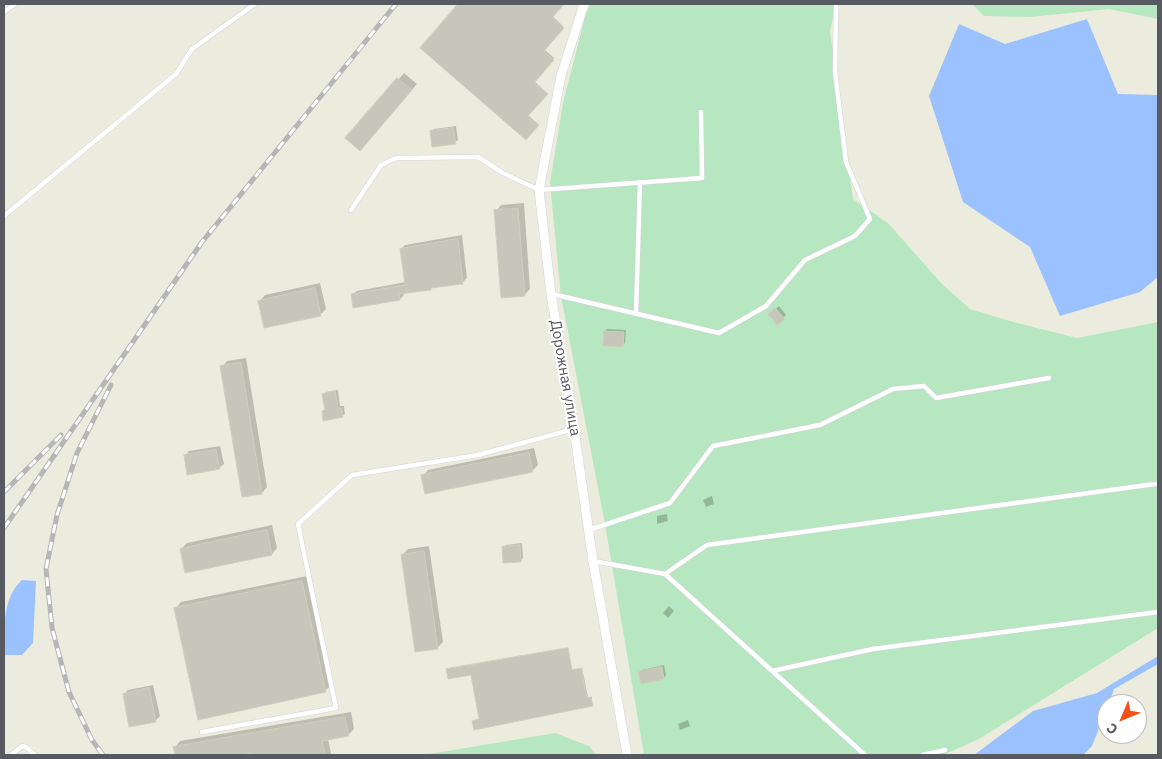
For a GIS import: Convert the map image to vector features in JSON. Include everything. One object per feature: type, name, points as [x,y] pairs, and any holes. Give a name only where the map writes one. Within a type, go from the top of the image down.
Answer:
[{"type":"street","name":"Дорожная улица","points":[[584,4],[561,76],[539,190],[551,294],[574,429],[593,561],[628,755]]},
{"type":"lane","points":[[4,12],[15,4]]},
{"type":"lane","points":[[4,216],[176,74],[192,49],[255,4]]},
{"type":"lane","points":[[551,294],[719,333],[766,306],[805,260],[855,236],[870,219],[846,162],[835,72],[836,4]]},
{"type":"lane","points":[[351,210],[381,165],[396,158],[478,157],[503,173],[539,190],[702,178],[701,112]]},
{"type":"lane","points":[[636,313],[640,182]]},
{"type":"lane","points":[[589,530],[670,503],[713,446],[820,425],[893,389],[924,386],[936,398],[1049,378]]},
{"type":"lane","points":[[202,732],[336,708],[298,524],[352,475],[478,455],[574,429]]},
{"type":"lane","points":[[665,574],[707,545],[1155,484]]},
{"type":"lane","points":[[593,561],[665,574],[865,755]]},
{"type":"lane","points":[[772,671],[873,649],[1158,612]]},
{"type":"lane","points":[[11,755],[22,746],[35,755]]},
{"type":"lane","points":[[923,755],[945,750]]},
{"type":"green space","points":[[591,4],[836,4],[830,31],[853,199],[888,223],[942,284],[970,309],[1077,338],[1158,322],[1158,628],[979,739],[943,755],[644,755],[605,524],[561,296],[550,183],[563,103],[586,13]]},
{"type":"green space","points":[[972,4],[1158,4],[1158,19],[1109,9],[1030,17],[984,16]]},
{"type":"green space","points":[[555,733],[589,746],[596,755],[423,755]]},
{"type":"water","points":[[1087,19],[1118,94],[1158,95],[1158,277],[1140,292],[1060,316],[1030,247],[963,202],[929,96],[959,24],[1005,44]]},
{"type":"water","points":[[22,580],[36,581],[33,643],[22,655],[4,655],[4,625],[8,605],[15,587]]},
{"type":"water","points":[[1158,656],[1158,664],[1114,689],[1112,694],[1097,694],[1097,733],[1092,746],[1083,755],[974,755],[1033,711],[1097,693]]},
{"type":"building","points":[[458,4],[564,4],[552,18],[564,28],[544,51],[554,60],[534,83],[548,94],[528,116],[539,125],[526,140],[420,48]]},
{"type":"building","points":[[397,78],[412,90],[360,151],[345,138]]},
{"type":"building","points":[[453,128],[456,144],[432,147],[430,131]]},
{"type":"building","points":[[518,209],[525,296],[501,298],[494,210]]},
{"type":"building","points":[[458,239],[463,284],[399,294],[400,300],[353,308],[351,294],[405,285],[400,249]]},
{"type":"building","points":[[315,288],[321,316],[264,328],[258,301]]},
{"type":"building","points":[[775,308],[785,319],[777,325],[768,314]]},
{"type":"building","points":[[604,331],[624,332],[623,347],[603,346]]},
{"type":"building","points":[[241,363],[262,494],[242,497],[220,366]]},
{"type":"building","points":[[335,391],[338,408],[341,408],[343,417],[323,421],[322,411],[325,410],[322,394]]},
{"type":"building","points":[[216,450],[220,469],[187,475],[184,455]]},
{"type":"building","points":[[529,453],[533,472],[425,494],[421,475]]},
{"type":"building","points":[[267,530],[272,555],[185,573],[180,549]]},
{"type":"building","points":[[520,545],[521,562],[503,563],[502,547]]},
{"type":"building","points":[[424,551],[438,649],[415,652],[401,555]]},
{"type":"building","points":[[302,581],[326,692],[198,720],[174,608]]},
{"type":"building","points":[[568,648],[572,670],[581,668],[587,698],[591,697],[593,706],[474,730],[472,721],[479,719],[471,675],[448,679],[446,669]]},
{"type":"building","points":[[662,667],[664,679],[641,684],[638,672]]},
{"type":"building","points":[[149,688],[156,722],[129,727],[123,694]]},
{"type":"building","points":[[345,717],[349,736],[322,741],[325,755],[251,755],[251,753],[241,755],[175,755],[173,747]]},
{"type":"railway","points":[[4,528],[202,242],[396,4]]},
{"type":"railway","points":[[103,755],[92,740],[69,692],[52,628],[46,569],[57,515],[77,453],[111,385]]},
{"type":"railway","points":[[4,492],[61,435]]}]
